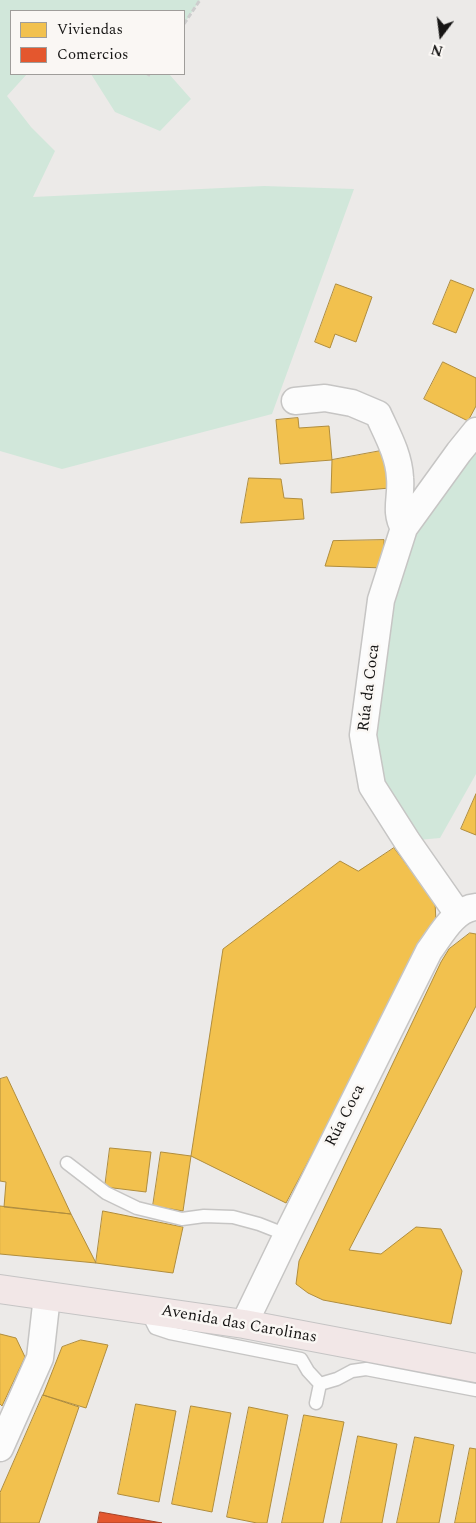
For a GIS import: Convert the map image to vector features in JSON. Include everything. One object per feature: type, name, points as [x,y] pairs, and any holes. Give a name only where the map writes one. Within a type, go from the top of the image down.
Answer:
[{"type":"main road","name":"Avenida das Carolinas","points":[[0,1289],[244,1324],[476,1368]]},
{"type":"street","points":[[296,401],[325,398],[352,403],[378,414],[393,447],[400,478],[398,504],[400,521],[404,528]]},
{"type":"street","name":"Rúa da Coca","points":[[467,911],[407,842],[372,786],[362,735],[382,600],[404,528],[458,452],[476,431]]},
{"type":"street","name":"Rúa Coca","points":[[244,1324],[286,1235],[429,951],[467,911]]},
{"type":"street","points":[[0,1448],[40,1358],[47,1296]]},
{"type":"lane","points":[[67,1163],[106,1193],[137,1208],[182,1219],[204,1216],[233,1217],[286,1235]]},
{"type":"lane","points":[[146,1310],[155,1328],[170,1333],[300,1359],[320,1384]]},
{"type":"lane","points":[[320,1384],[337,1379],[352,1371],[366,1369],[476,1390]]},
{"type":"lane","points":[[316,1403],[320,1384]]},
{"type":"path","points":[[185,22],[200,0]]},
{"type":"green space","points":[[0,0],[200,0],[185,22],[185,10],[10,10],[10,75],[26,75],[7,96],[31,127],[55,151],[33,197],[264,186],[354,189],[272,414],[62,469],[0,451]]},
{"type":"green space","points":[[92,75],[170,75],[191,99],[160,131],[115,112]]},
{"type":"green space","points":[[476,434],[476,774],[440,838],[407,841],[372,786],[381,600],[404,528]]},
{"type":"building: Viviendas","points":[[451,280],[474,289],[456,333],[433,324]]},
{"type":"building: Viviendas","points":[[336,284],[372,297],[356,342],[335,334],[330,348],[315,342]]},
{"type":"building: Viviendas","points":[[443,362],[476,378],[476,406],[468,421],[424,399]]},
{"type":"building: Viviendas","points":[[298,418],[299,428],[329,426],[332,460],[280,464],[276,420]]},
{"type":"building: Viviendas","points":[[386,450],[390,488],[331,493],[332,460]]},
{"type":"building: Viviendas","points":[[249,478],[281,479],[284,498],[302,499],[304,519],[241,523]]},
{"type":"building: Viviendas","points":[[384,540],[384,568],[325,566],[333,541]]},
{"type":"building: Viviendas","points":[[476,794],[476,835],[461,829]]},
{"type":"building: Viviendas","points":[[394,848],[435,902],[436,922],[286,1203],[191,1156],[223,949],[340,861],[358,871]]},
{"type":"building: Viviendas","points":[[470,933],[476,934],[476,1006],[349,1250],[381,1254],[416,1227],[441,1229],[462,1271],[451,1324],[323,1300],[308,1293],[296,1284],[299,1261],[441,962],[449,949]]},
{"type":"building: Viviendas","points":[[7,1077],[71,1214],[4,1207],[6,1182],[0,1181],[0,1079]]},
{"type":"building: Viviendas","points":[[110,1148],[151,1152],[146,1192],[105,1187]]},
{"type":"building: Viviendas","points":[[161,1152],[191,1156],[183,1211],[153,1206]]},
{"type":"building: Viviendas","points":[[0,1206],[71,1214],[96,1263],[0,1254]]},
{"type":"building: Viviendas","points":[[103,1211],[183,1227],[173,1273],[96,1263]]},
{"type":"building: Viviendas","points":[[0,1334],[16,1338],[25,1357],[2,1406],[0,1404]]},
{"type":"building: Viviendas","points":[[81,1340],[108,1345],[86,1408],[43,1395],[62,1347]]},
{"type":"building: Viviendas","points":[[43,1395],[79,1407],[39,1523],[0,1523],[0,1493]]},
{"type":"building: Viviendas","points":[[136,1404],[176,1411],[159,1502],[118,1494]]},
{"type":"building: Viviendas","points":[[191,1406],[231,1413],[212,1512],[172,1504]]},
{"type":"building: Viviendas","points":[[249,1407],[288,1415],[267,1523],[227,1517]]},
{"type":"building: Viviendas","points":[[304,1415],[344,1422],[323,1523],[282,1523]]},
{"type":"building: Viviendas","points":[[358,1436],[397,1444],[382,1523],[341,1523]]},
{"type":"building: Viviendas","points":[[415,1437],[454,1445],[439,1523],[397,1523]]},
{"type":"building: Viviendas","points":[[470,1448],[476,1449],[476,1523],[455,1523]]},
{"type":"building: Comercios","points":[[100,1512],[162,1523],[98,1523]]}]
